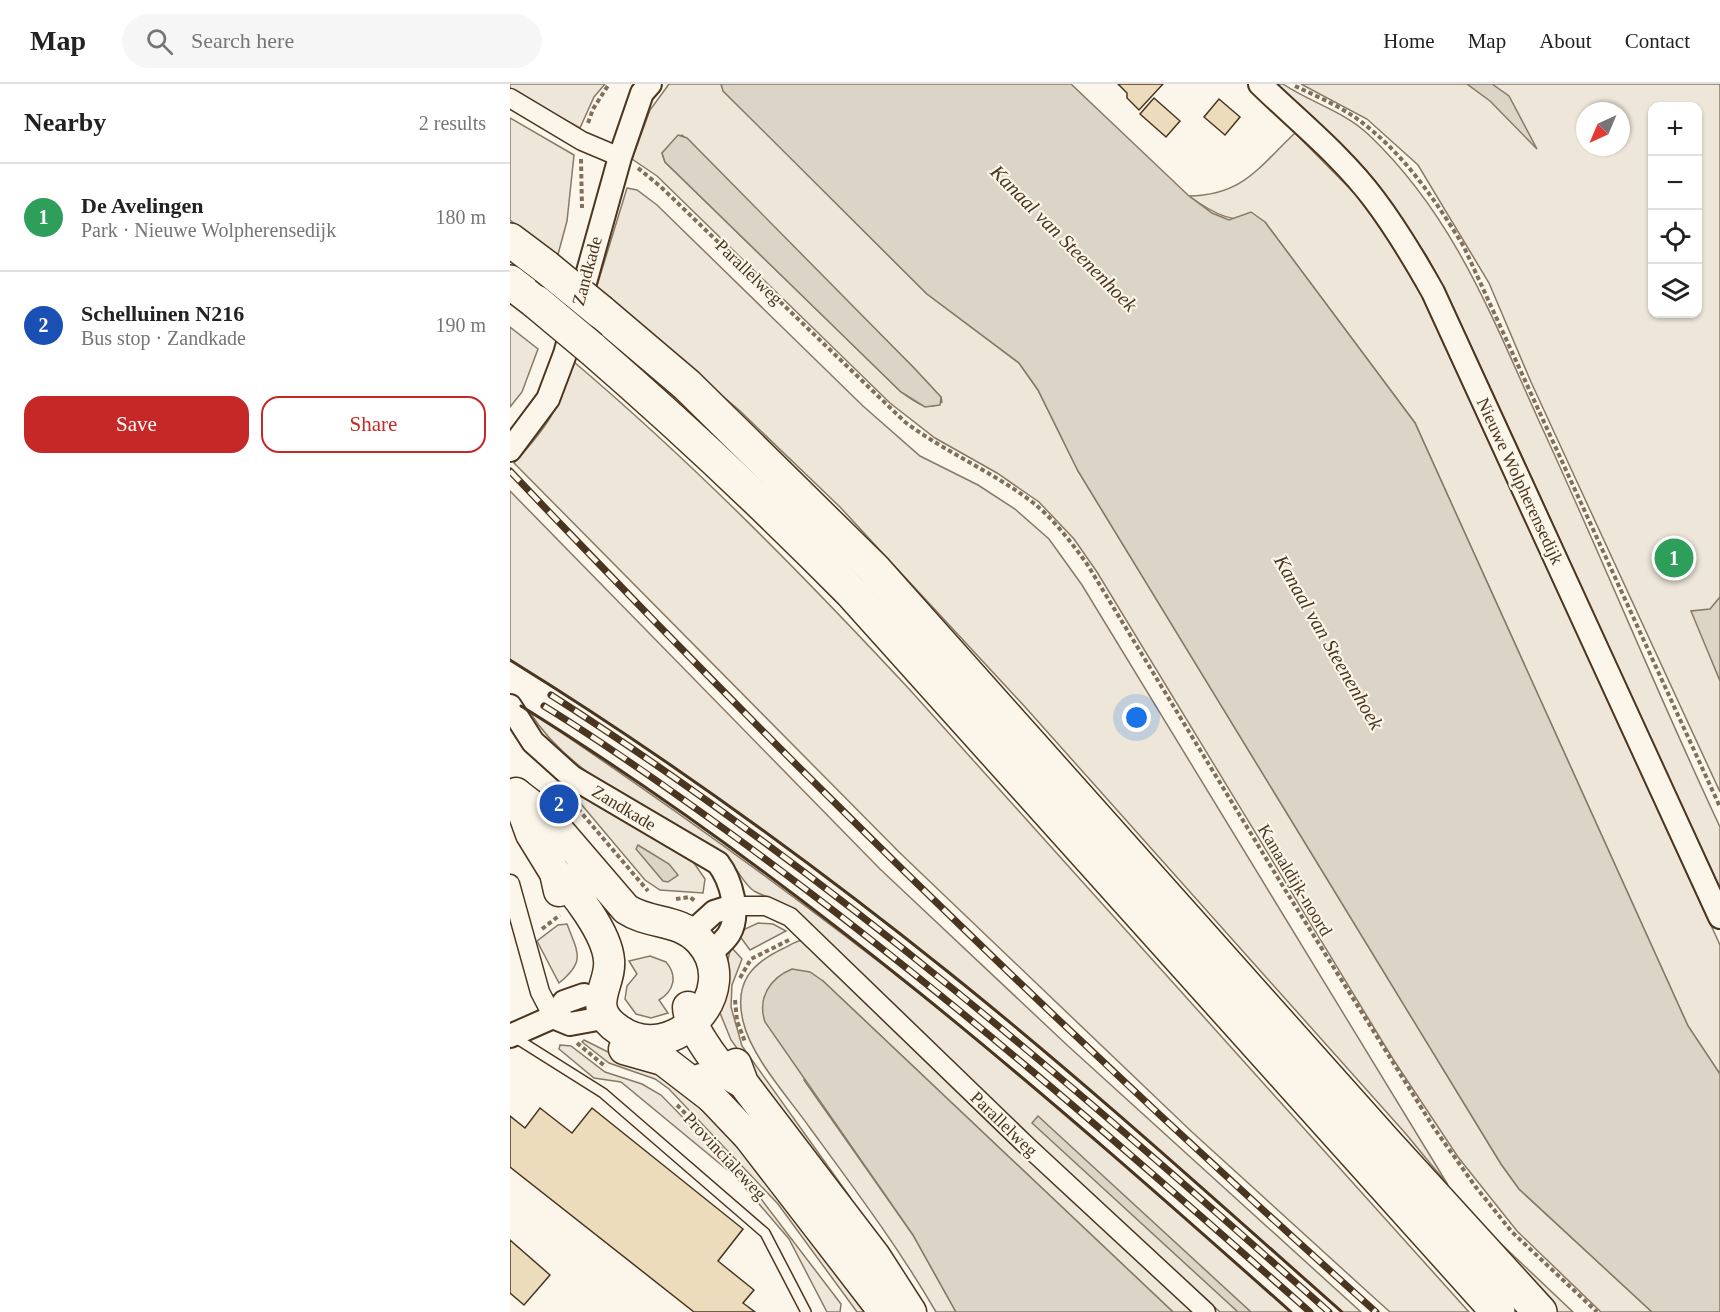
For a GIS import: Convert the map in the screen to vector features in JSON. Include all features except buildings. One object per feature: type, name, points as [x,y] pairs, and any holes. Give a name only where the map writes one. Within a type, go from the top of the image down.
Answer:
[{"type":"highway","points":[[510,240],[601,312],[687,385],[874,569],[1385,1142],[1540,1312]]},
{"type":"highway","points":[[510,282],[669,415],[766,506],[851,592],[1498,1312]]},
{"type":"main road","points":[[514,789],[531,834],[555,873],[560,894],[601,952]]},
{"type":"main road","points":[[514,789],[547,817],[626,909],[648,906],[692,943],[713,981],[697,1020],[659,1048],[628,1051],[601,1034],[588,1018],[586,979],[601,952],[613,941],[636,934],[662,936],[692,943]]},
{"type":"main road","points":[[697,1020],[737,1066],[743,1083],[875,1256],[911,1312]]},
{"type":"main road","name":"Provincialeweg","points":[[659,1048],[711,1097],[748,1137],[884,1312]]},
{"type":"street","name":"Zandkade","points":[[510,450],[518,443],[552,390],[565,354],[620,157],[642,93],[650,84]]},
{"type":"street","name":"Nieuwe Wolpherensedijk","points":[[1260,84],[1344,165],[1372,197],[1405,242],[1433,292],[1720,917]]},
{"type":"street","points":[[510,98],[582,141],[620,157]]},
{"type":"street","name":"Zandkade","points":[[510,706],[533,742],[572,777],[718,863],[727,875],[731,886],[733,906],[729,935],[692,943]]},
{"type":"street","points":[[510,884],[540,992],[553,1017]]},
{"type":"street","name":"Parallelweg","points":[[733,906],[773,909],[790,917],[1028,1147],[1206,1312]]},
{"type":"street","points":[[511,1036],[553,1017],[564,1002],[588,1018]]},
{"type":"lane","points":[[511,1036],[603,1093],[765,1233],[806,1312]]},
{"type":"path","points":[[582,141],[593,109],[609,84]]},
{"type":"path","points":[[1291,84],[1337,107],[1371,130],[1437,204],[1464,247],[1720,807]]},
{"type":"path","name":"Parallelweg","points":[[620,157],[661,187],[892,411],[935,445],[974,465]]},
{"type":"path","name":"Kanaaldijk-noord","points":[[974,465],[1032,502],[1062,532],[1087,564],[1284,888],[1440,1138],[1512,1232],[1597,1312]]},
{"type":"path","points":[[634,874],[648,906]]},
{"type":"path","points":[[672,900],[690,897],[696,902]]},
{"type":"path","points":[[751,959],[805,932]]},
{"type":"path","points":[[588,1018],[593,1058],[612,1070]]},
{"type":"path","name":"Provincialeweg","points":[[676,1104],[735,1162]]},
{"type":"shaded area","points":[[510,84],[605,84],[594,97],[580,128],[510,90]]},
{"type":"shaded area","points":[[669,84],[721,84],[724,91],[927,294],[1019,363],[1038,390],[1078,471],[1501,1164],[1519,1189],[1652,1312],[1601,1312],[1517,1231],[1458,1157],[1393,1059],[1097,572],[1074,539],[1039,502],[997,473],[935,438],[890,403],[657,176],[632,159],[650,110]],"holes":[[[682,135],[941,397],[942,402],[926,406],[901,392],[665,162],[662,153]]]},
{"type":"shaded area","points":[[1275,84],[1283,84],[1338,113],[1369,135],[1399,166],[1425,199],[1468,269],[1487,305],[1585,522],[1720,827],[1720,895],[1537,489],[1444,288],[1426,255],[1379,186]]},
{"type":"shaded area","points":[[1301,84],[1720,84],[1720,792],[1531,382],[1489,283],[1418,165],[1367,119]]},
{"type":"shaded area","points":[[510,118],[574,155],[567,221],[557,258],[510,220]]},
{"type":"shaded area","points":[[1295,133],[1362,201],[1381,224],[1423,291],[1720,945],[1720,1074],[1688,1026],[1415,423],[1265,222],[1224,216],[1208,209],[1189,196],[1223,191],[1237,185],[1259,168]]},
{"type":"shaded area","points":[[627,188],[637,190],[657,205],[863,406],[920,456],[978,485],[1015,509],[1049,539],[1082,585],[1448,1185],[1406,1134],[1026,708],[840,507],[739,410],[596,289]]},
{"type":"shaded area","points":[[510,327],[538,349],[522,392],[510,407]]},
{"type":"shaded area","points":[[574,362],[705,480],[870,647],[1469,1312],[1390,1312],[1192,1132],[899,852],[514,463],[551,417]]},
{"type":"shaded area","points":[[510,491],[880,869],[1067,1045],[1361,1312],[1342,1312],[1048,1054],[841,888],[623,732],[510,660]]},
{"type":"shaded area","points":[[529,711],[630,779],[729,850],[924,997],[1064,1112],[1291,1312],[1220,1312],[1033,1142],[790,908],[754,891],[724,857],[592,776],[547,735]]},
{"type":"shaded area","points":[[565,785],[682,853],[694,863],[705,879],[703,893],[660,890],[645,880]]},
{"type":"shaded area","points":[[758,923],[773,924],[786,931],[750,950],[739,935],[745,929]]},
{"type":"shaded area","points":[[567,924],[577,956],[573,969],[559,983],[537,941],[558,925]]},
{"type":"shaded area","points":[[803,940],[1069,1198],[1195,1312],[1173,1312],[823,981],[804,1080],[913,1235],[956,1312],[936,1312],[876,1218],[762,1063],[747,1035],[741,1008],[741,996],[748,976],[754,968],[771,955]]},
{"type":"shaded area","points":[[731,947],[742,959],[732,985],[731,1007],[742,1046],[850,1197],[846,1199],[731,1040],[720,1013],[722,984]]},
{"type":"shaded area","points":[[650,956],[666,962],[673,978],[671,988],[659,1000],[668,1013],[651,1018],[636,1014],[625,999],[627,986],[637,974],[629,961]]},
{"type":"shaded area","points":[[584,1040],[612,1054],[644,1064],[695,1101],[760,1172],[864,1312],[857,1312],[778,1204],[669,1089],[655,1079],[609,1063],[582,1042]]},
{"type":"shaded area","points":[[560,1045],[571,1046],[605,1072],[642,1084],[661,1095],[755,1191],[841,1304],[840,1312],[827,1312],[789,1239],[736,1177],[621,1082],[594,1078],[559,1049]]},
{"type":"shaded area","points":[[1477,1221],[1573,1312],[1557,1312]]},
{"type":"water","name":"Kanaal van Steenenhoek","points":[[721,84],[1071,84],[1189,196],[1212,213],[1229,220],[1251,212],[1265,222],[1415,423],[1688,1026],[1720,1074],[1720,1312],[1652,1312],[1519,1189],[1501,1164],[1078,471],[1038,390],[1019,363],[927,294],[723,91]]},
{"type":"water","points":[[1467,84],[1492,84],[1509,96],[1537,149],[1490,101]]},
{"type":"water","points":[[678,135],[687,138],[914,368],[941,397],[940,405],[925,407],[901,392],[665,162],[662,153]]},
{"type":"water","points":[[1720,597],[1720,681],[1691,611],[1710,609]]},
{"type":"water","points":[[638,845],[669,864],[678,875],[668,882],[663,881],[636,849]]},
{"type":"water","points":[[792,969],[810,972],[823,981],[1173,1312],[956,1312],[913,1235],[765,1022],[763,1005],[767,990],[777,978]]},
{"type":"water","points":[[1038,1116],[1251,1312],[1238,1312],[1032,1123]]},
{"type":"railway","points":[[510,471],[720,688],[934,900],[1153,1109],[1376,1312]]},
{"type":"railway","points":[[551,695],[655,764],[756,836],[855,911],[1048,1067],[1329,1312]]},
{"type":"railway","points":[[544,706],[687,802],[883,949],[1028,1067],[1310,1312]]},
{"type":"wall","points":[[510,660],[678,770],[787,848],[894,929],[998,1012],[1097,1096],[1342,1312]]},
{"type":"wall","points":[[521,706],[624,773],[823,916],[1014,1071],[1291,1312]]},
{"type":"place","name":"De Avelingen","points":[[1674,558]]},
{"type":"place","name":"Schelluinen N216","points":[[559,804]]}]
